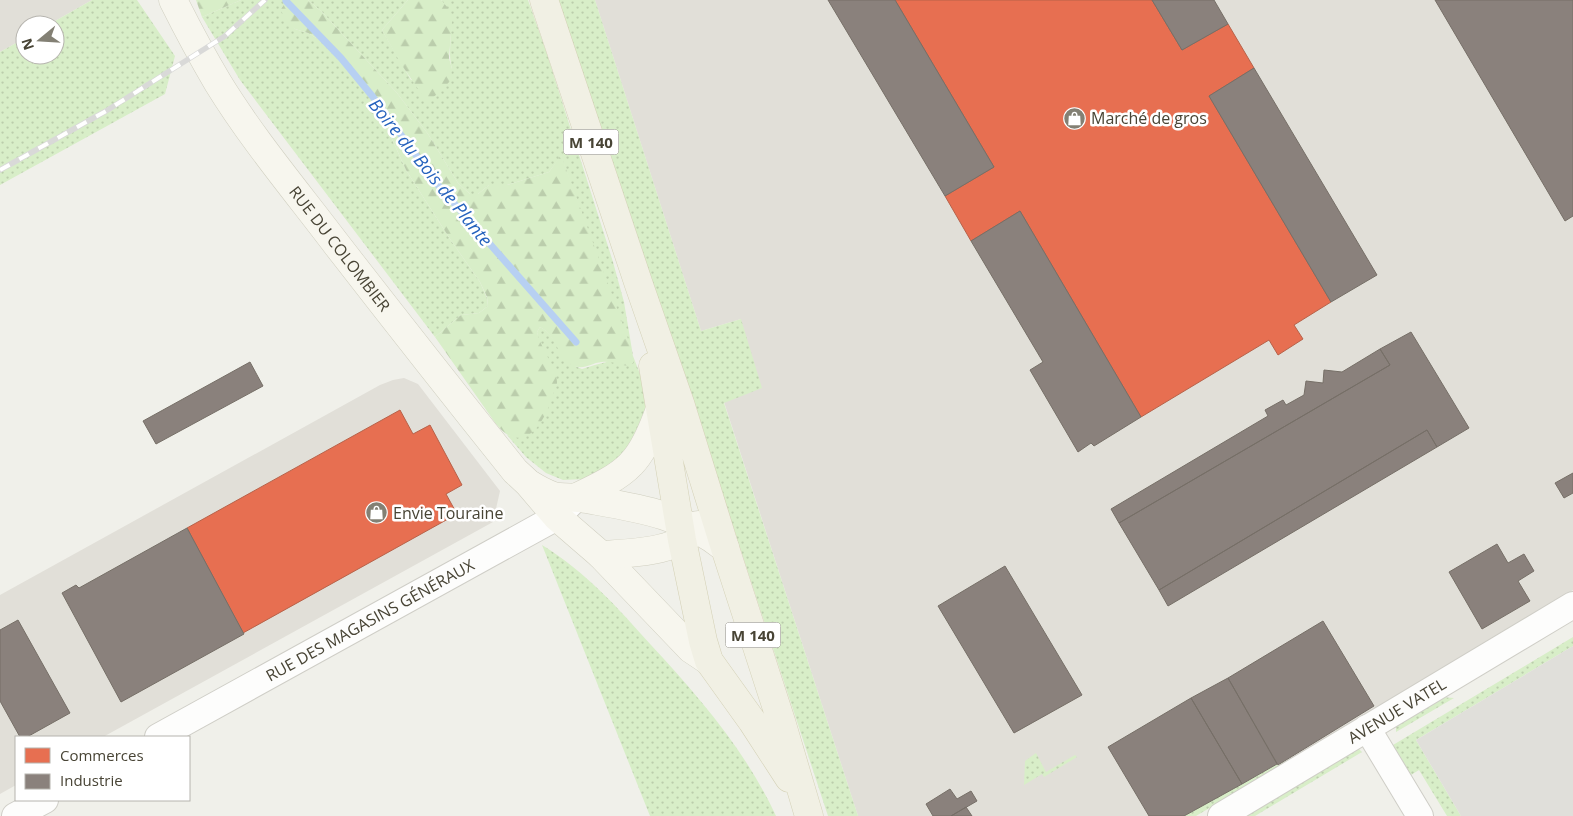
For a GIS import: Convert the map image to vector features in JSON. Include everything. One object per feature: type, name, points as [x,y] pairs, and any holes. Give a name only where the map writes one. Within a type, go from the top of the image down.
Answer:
[{"type":"main road","name":"RUE DU COLOMBIER","points":[[174,0],[189,32],[219,84],[274,163],[515,471],[528,483],[557,517],[601,555],[691,649],[709,661]]},
{"type":"main road","name":"M 140","points":[[544,0],[638,285],[680,403],[807,809]]},
{"type":"main road","name":"M 140","points":[[638,285],[660,408],[686,530],[703,641],[709,661],[752,721],[807,809]]},
{"type":"main road","name":"RUE DU COLOMBIER","points":[[577,497],[601,486],[631,464],[652,431],[660,408]]},
{"type":"main road","name":"RUE DU COLOMBIER","points":[[528,483],[542,492],[558,497],[577,497],[644,510],[724,548]]},
{"type":"main road","points":[[601,555],[645,551],[686,530],[704,514],[709,499]]},
{"type":"street","name":"RUE DES MAGASINS GÉNÉRAUX","points":[[160,736],[557,517],[577,497]]},
{"type":"street","name":"AVENUE VATEL","points":[[1221,816],[1573,605]]},
{"type":"street","points":[[1367,728],[1420,816]]},
{"type":"street","points":[[16,816],[43,801]]},
{"type":"shaded area","points":[[0,0],[92,0],[65,15],[15,15],[15,44],[0,52]]},
{"type":"shaded area","points":[[595,0],[1573,0],[1573,590],[1291,759],[1277,764],[1184,816],[858,816],[724,402],[741,319],[701,331]]},
{"type":"shaded area","points":[[404,378],[418,384],[500,491],[493,522],[105,736],[15,736],[15,786],[0,794],[0,595],[380,385]]},
{"type":"shaded area","points":[[1573,646],[1573,816],[1461,816],[1416,740]]},
{"type":"green space","points":[[92,0],[137,0],[175,56],[165,94],[0,185],[0,52],[15,44],[15,65],[65,65],[65,15]]},
{"type":"green space","points":[[196,0],[241,0],[202,17]]},
{"type":"green space","points":[[241,0],[287,0],[281,9],[295,29],[308,33],[318,39],[341,58],[373,97],[406,170],[480,282],[487,298],[488,306],[479,313],[461,315],[435,337],[240,80],[202,17]]},
{"type":"green space","points":[[287,0],[308,0],[322,12],[397,93],[428,134],[458,183],[470,194],[478,194],[489,185],[507,185],[549,172],[561,155],[627,336],[633,356],[633,363],[628,366],[605,362],[576,367],[567,361],[550,335],[540,327],[537,332],[539,338],[557,378],[557,385],[550,404],[537,427],[524,437],[517,438],[508,435],[496,424],[435,337],[461,315],[479,313],[488,306],[487,297],[480,282],[406,170],[373,97],[341,58],[318,39],[308,33],[295,29],[284,19],[281,9]]},
{"type":"green space","points":[[308,0],[408,0],[382,30],[411,80],[452,69],[450,60],[450,17],[441,0],[528,0],[613,262],[624,302],[633,356],[561,156],[549,172],[507,185],[489,185],[478,194],[470,194],[458,183],[428,134],[397,93],[322,12]]},
{"type":"green space","points":[[408,0],[441,0],[448,8],[452,21],[449,58],[452,69],[450,81],[427,102],[401,64],[382,30]]},
{"type":"green space","points":[[557,0],[595,0],[701,331],[741,319],[762,388],[724,403],[858,816],[828,816],[684,377]]},
{"type":"green space","points":[[540,327],[551,336],[567,360],[582,369],[633,356],[642,379],[646,397],[645,411],[642,427],[623,457],[586,479],[563,480],[546,473],[526,457],[507,435],[517,437],[553,393],[557,383],[539,342],[537,332]]},
{"type":"green space","points":[[542,545],[573,567],[600,591],[687,685],[751,769],[776,816],[650,816]]},
{"type":"green space","points":[[1573,637],[1573,646],[1416,740],[1461,816],[1447,816],[1419,770],[1411,775],[1393,745]]},
{"type":"green space","points":[[1440,697],[1454,698],[1396,732],[1396,723]]},
{"type":"green space","points":[[1357,747],[1362,752],[1255,816],[1242,816]]},
{"type":"green space","points":[[1036,753],[1046,772],[1075,755],[1077,757],[1044,777],[1042,774],[1024,785],[1025,761]]},
{"type":"green space","points":[[1291,759],[1196,816],[1184,816],[1277,764]]},
{"type":"building: Commerces","points":[[895,0],[1152,0],[1182,50],[1228,24],[1254,68],[1209,96],[1331,302],[1294,325],[1303,339],[1278,355],[1269,340],[1141,417],[1020,211],[971,241],[945,196],[994,167]]},
{"type":"building: Commerces","points":[[400,410],[413,434],[430,425],[462,485],[446,494],[457,514],[243,633],[187,528]]},
{"type":"building: Industrie","points":[[828,0],[895,0],[994,167],[945,196]]},
{"type":"building: Industrie","points":[[1152,0],[1214,0],[1228,24],[1182,50]]},
{"type":"building: Industrie","points":[[1435,0],[1573,0],[1573,216],[1565,221]]},
{"type":"building: Industrie","points":[[1254,68],[1377,275],[1331,302],[1209,96]]},
{"type":"building: Industrie","points":[[1020,211],[1141,417],[1094,446],[1091,443],[1078,452],[1030,370],[1043,362],[971,241]]},
{"type":"building: Industrie","points":[[1411,332],[1469,428],[1437,447],[1427,430],[1159,590],[1119,523],[1390,365],[1380,349]]},
{"type":"building: Industrie","points":[[1380,349],[1390,365],[1119,523],[1111,509],[1268,416],[1265,410],[1283,400],[1286,405],[1304,395],[1306,381],[1323,383],[1324,370],[1342,372]]},
{"type":"building: Industrie","points":[[250,362],[263,386],[156,444],[143,421]]},
{"type":"building: Industrie","points":[[1427,430],[1437,447],[1168,606],[1159,590]]},
{"type":"building: Industrie","points":[[1573,473],[1573,493],[1564,498],[1555,483]]},
{"type":"building: Industrie","points":[[187,528],[244,634],[121,702],[62,593],[76,585],[79,588]]},
{"type":"building: Industrie","points":[[1497,544],[1508,563],[1524,554],[1534,571],[1518,581],[1530,601],[1482,629],[1449,572]]},
{"type":"building: Industrie","points":[[1005,566],[1082,695],[1014,733],[938,606]]},
{"type":"building: Industrie","points":[[18,620],[70,713],[29,736],[19,736],[0,701],[0,630]]},
{"type":"building: Industrie","points":[[1323,621],[1374,706],[1278,765],[1228,678]]},
{"type":"building: Industrie","points":[[1228,678],[1277,764],[1242,784],[1191,698]]},
{"type":"building: Industrie","points":[[1191,698],[1242,784],[1184,816],[1149,816],[1108,747]]},
{"type":"building: Industrie","points":[[950,789],[957,799],[971,791],[977,801],[951,816],[933,816],[926,804]]},
{"type":"building: Industrie","points":[[966,807],[972,816],[951,816]]},
{"type":"waterway","name":"Boire du Bois de Plante","points":[[286,1],[341,58],[373,97],[438,185],[576,342]]},
{"type":"railway","points":[[0,170],[106,111],[225,36],[265,0]]},
{"type":"place","name":"Marché de gros","points":[[1075,118]]},
{"type":"place","name":"Envie Touraine","points":[[377,513]]}]
